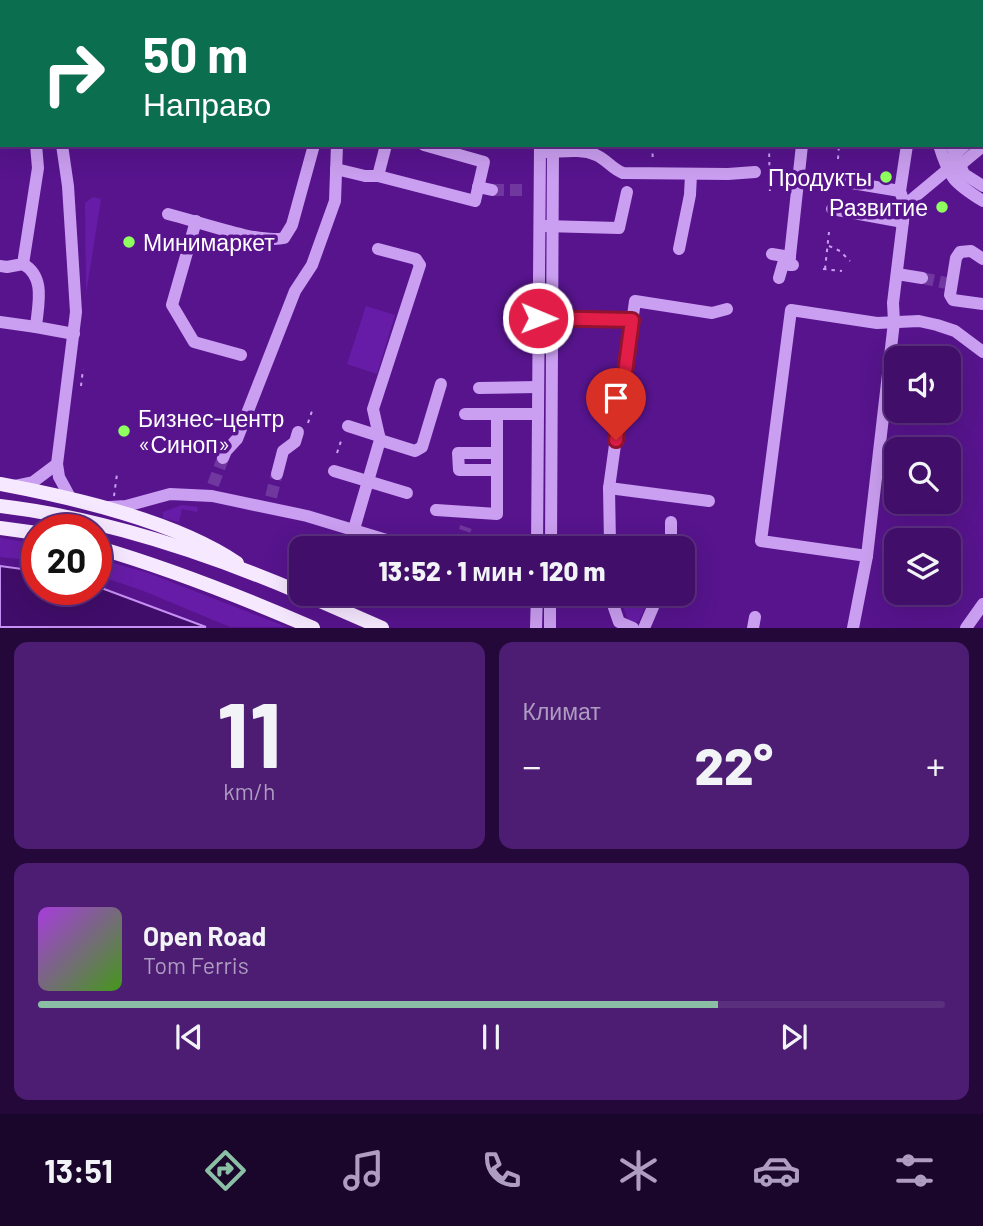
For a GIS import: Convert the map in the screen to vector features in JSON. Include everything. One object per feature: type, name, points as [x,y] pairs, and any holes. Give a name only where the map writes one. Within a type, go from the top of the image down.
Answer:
[{"type":"main road","points":[[7,485],[71,499],[109,502],[222,553],[247,570]]},
{"type":"main road","points":[[0,506],[103,526],[247,570],[289,588]]},
{"type":"main road","points":[[0,527],[21,530]]},
{"type":"main road","points":[[112,552],[156,564],[223,589],[313,628]]},
{"type":"main road","points":[[332,606],[382,628]]},
{"type":"street","points":[[23,264],[38,168],[36,147]]},
{"type":"street","points":[[62,147],[73,244],[76,312],[57,464],[71,499]]},
{"type":"street","points":[[168,214],[273,240],[284,238],[292,225],[313,147]]},
{"type":"street","points":[[223,458],[237,439],[295,292],[312,265],[335,201],[337,147]]},
{"type":"street","points":[[378,176],[385,147]]},
{"type":"street","points":[[336,169],[365,176],[378,176],[475,201],[484,162],[431,147]]},
{"type":"street","points":[[792,261],[802,147]]},
{"type":"street","points":[[853,628],[867,556],[894,322],[893,297],[905,205],[900,191],[906,147]]},
{"type":"street","points":[[905,205],[953,159],[981,147]]},
{"type":"street","points":[[551,536],[552,318],[546,226],[533,190],[540,149],[597,155],[613,169],[623,173],[755,172]]},
{"type":"street","points":[[537,536],[538,318],[546,226],[553,190],[553,149]]},
{"type":"street","points":[[953,159],[964,174],[983,186]]},
{"type":"street","points":[[953,159],[955,182],[983,201]]},
{"type":"street","points":[[679,248],[690,195],[691,174]]},
{"type":"street","points":[[840,181],[900,191]]},
{"type":"street","points":[[478,187],[492,190]]},
{"type":"street","points":[[533,190],[553,190]]},
{"type":"street","points":[[546,226],[619,228],[627,192]]},
{"type":"street","points":[[832,209],[903,222]]},
{"type":"street","points":[[196,221],[172,305],[194,342],[241,355]]},
{"type":"street","points":[[354,529],[380,438],[373,409],[420,265],[416,259],[378,248]]},
{"type":"street","points":[[983,259],[971,251],[960,252],[949,283],[953,300],[983,304]]},
{"type":"street","points":[[772,254],[792,261]]},
{"type":"street","points":[[779,278],[783,264],[792,261]]},
{"type":"street","points":[[0,266],[23,264],[36,274],[36,327]]},
{"type":"street","points":[[897,274],[922,278]]},
{"type":"street","points":[[610,536],[609,488],[635,301],[712,313],[727,309]]},
{"type":"street","points":[[867,556],[761,541],[791,310],[877,323],[919,321],[955,331],[983,352]]},
{"type":"street","points":[[538,318],[632,320]]},
{"type":"street","points":[[0,322],[74,334]]},
{"type":"street","points":[[348,426],[415,451],[422,447],[441,384]]},
{"type":"street","points":[[479,388],[538,387]]},
{"type":"street","points":[[465,414],[538,414]]},
{"type":"street","points":[[436,510],[497,514],[497,414]]},
{"type":"street","points":[[277,474],[283,451],[295,442],[298,432]]},
{"type":"street","points":[[497,453],[458,453],[458,470],[497,470]]},
{"type":"street","points":[[7,485],[33,482],[57,464]]},
{"type":"street","points":[[334,471],[407,493]]},
{"type":"street","points":[[609,488],[709,500]]},
{"type":"street","points":[[109,502],[126,506],[170,495],[212,491],[270,502],[376,536]]},
{"type":"street","points":[[466,527],[468,512]]},
{"type":"street","points":[[671,522],[671,536]]},
{"type":"street","points":[[966,628],[983,604]]},
{"type":"street","points":[[536,628],[537,606]]},
{"type":"street","points":[[550,606],[550,628]]},
{"type":"street","points":[[613,606],[619,622],[633,628]]},
{"type":"street","points":[[644,628],[653,606]]},
{"type":"path","points":[[652,147],[653,173]]},
{"type":"path","points":[[769,147],[769,195]]},
{"type":"path","points":[[838,159],[839,147]]},
{"type":"path","points":[[829,232],[824,269],[842,271]]},
{"type":"path","points":[[828,246],[840,251],[850,261]]},
{"type":"path","points":[[81,386],[83,369]]},
{"type":"path","points":[[298,432],[305,430],[313,408]]},
{"type":"path","points":[[337,453],[341,441]]},
{"type":"path","points":[[109,502],[117,474]]},
{"type":"shaded area","points":[[93,197],[101,199],[86,294],[85,203]]},
{"type":"shaded area","points":[[366,306],[395,315],[377,374],[347,364]]},
{"type":"shaded area","points":[[182,505],[198,507],[197,512],[182,509],[179,522],[163,518],[163,512]]},
{"type":"shaded area","points":[[0,538],[21,541],[21,559],[0,557]]},
{"type":"shaded area","points":[[112,563],[148,573],[287,627],[230,627],[112,580]]},
{"type":"shaded area","points":[[0,566],[21,569],[21,605],[112,605],[112,592],[206,627],[0,627]]},
{"type":"shaded area","points":[[623,606],[646,606],[639,621],[634,623],[628,620]]},
{"type":"tunnel","points":[[492,190],[526,190]]},
{"type":"tunnel","points":[[922,278],[946,283]]},
{"type":"tunnel","points":[[213,485],[223,458]]},
{"type":"tunnel","points":[[271,497],[277,474]]},
{"type":"tunnel","points":[[463,536],[466,527]]},
{"type":"place","name":"Продукты","points":[[886,177]]},
{"type":"place","name":"Развитие","points":[[942,207]]},
{"type":"place","name":"Минимаркет","points":[[129,242]]},
{"type":"place","name":"Бизнес-центр «Синоп»","points":[[124,431]]},
{"type":"route","points":[[538,318],[632,320],[616,440]]}]
